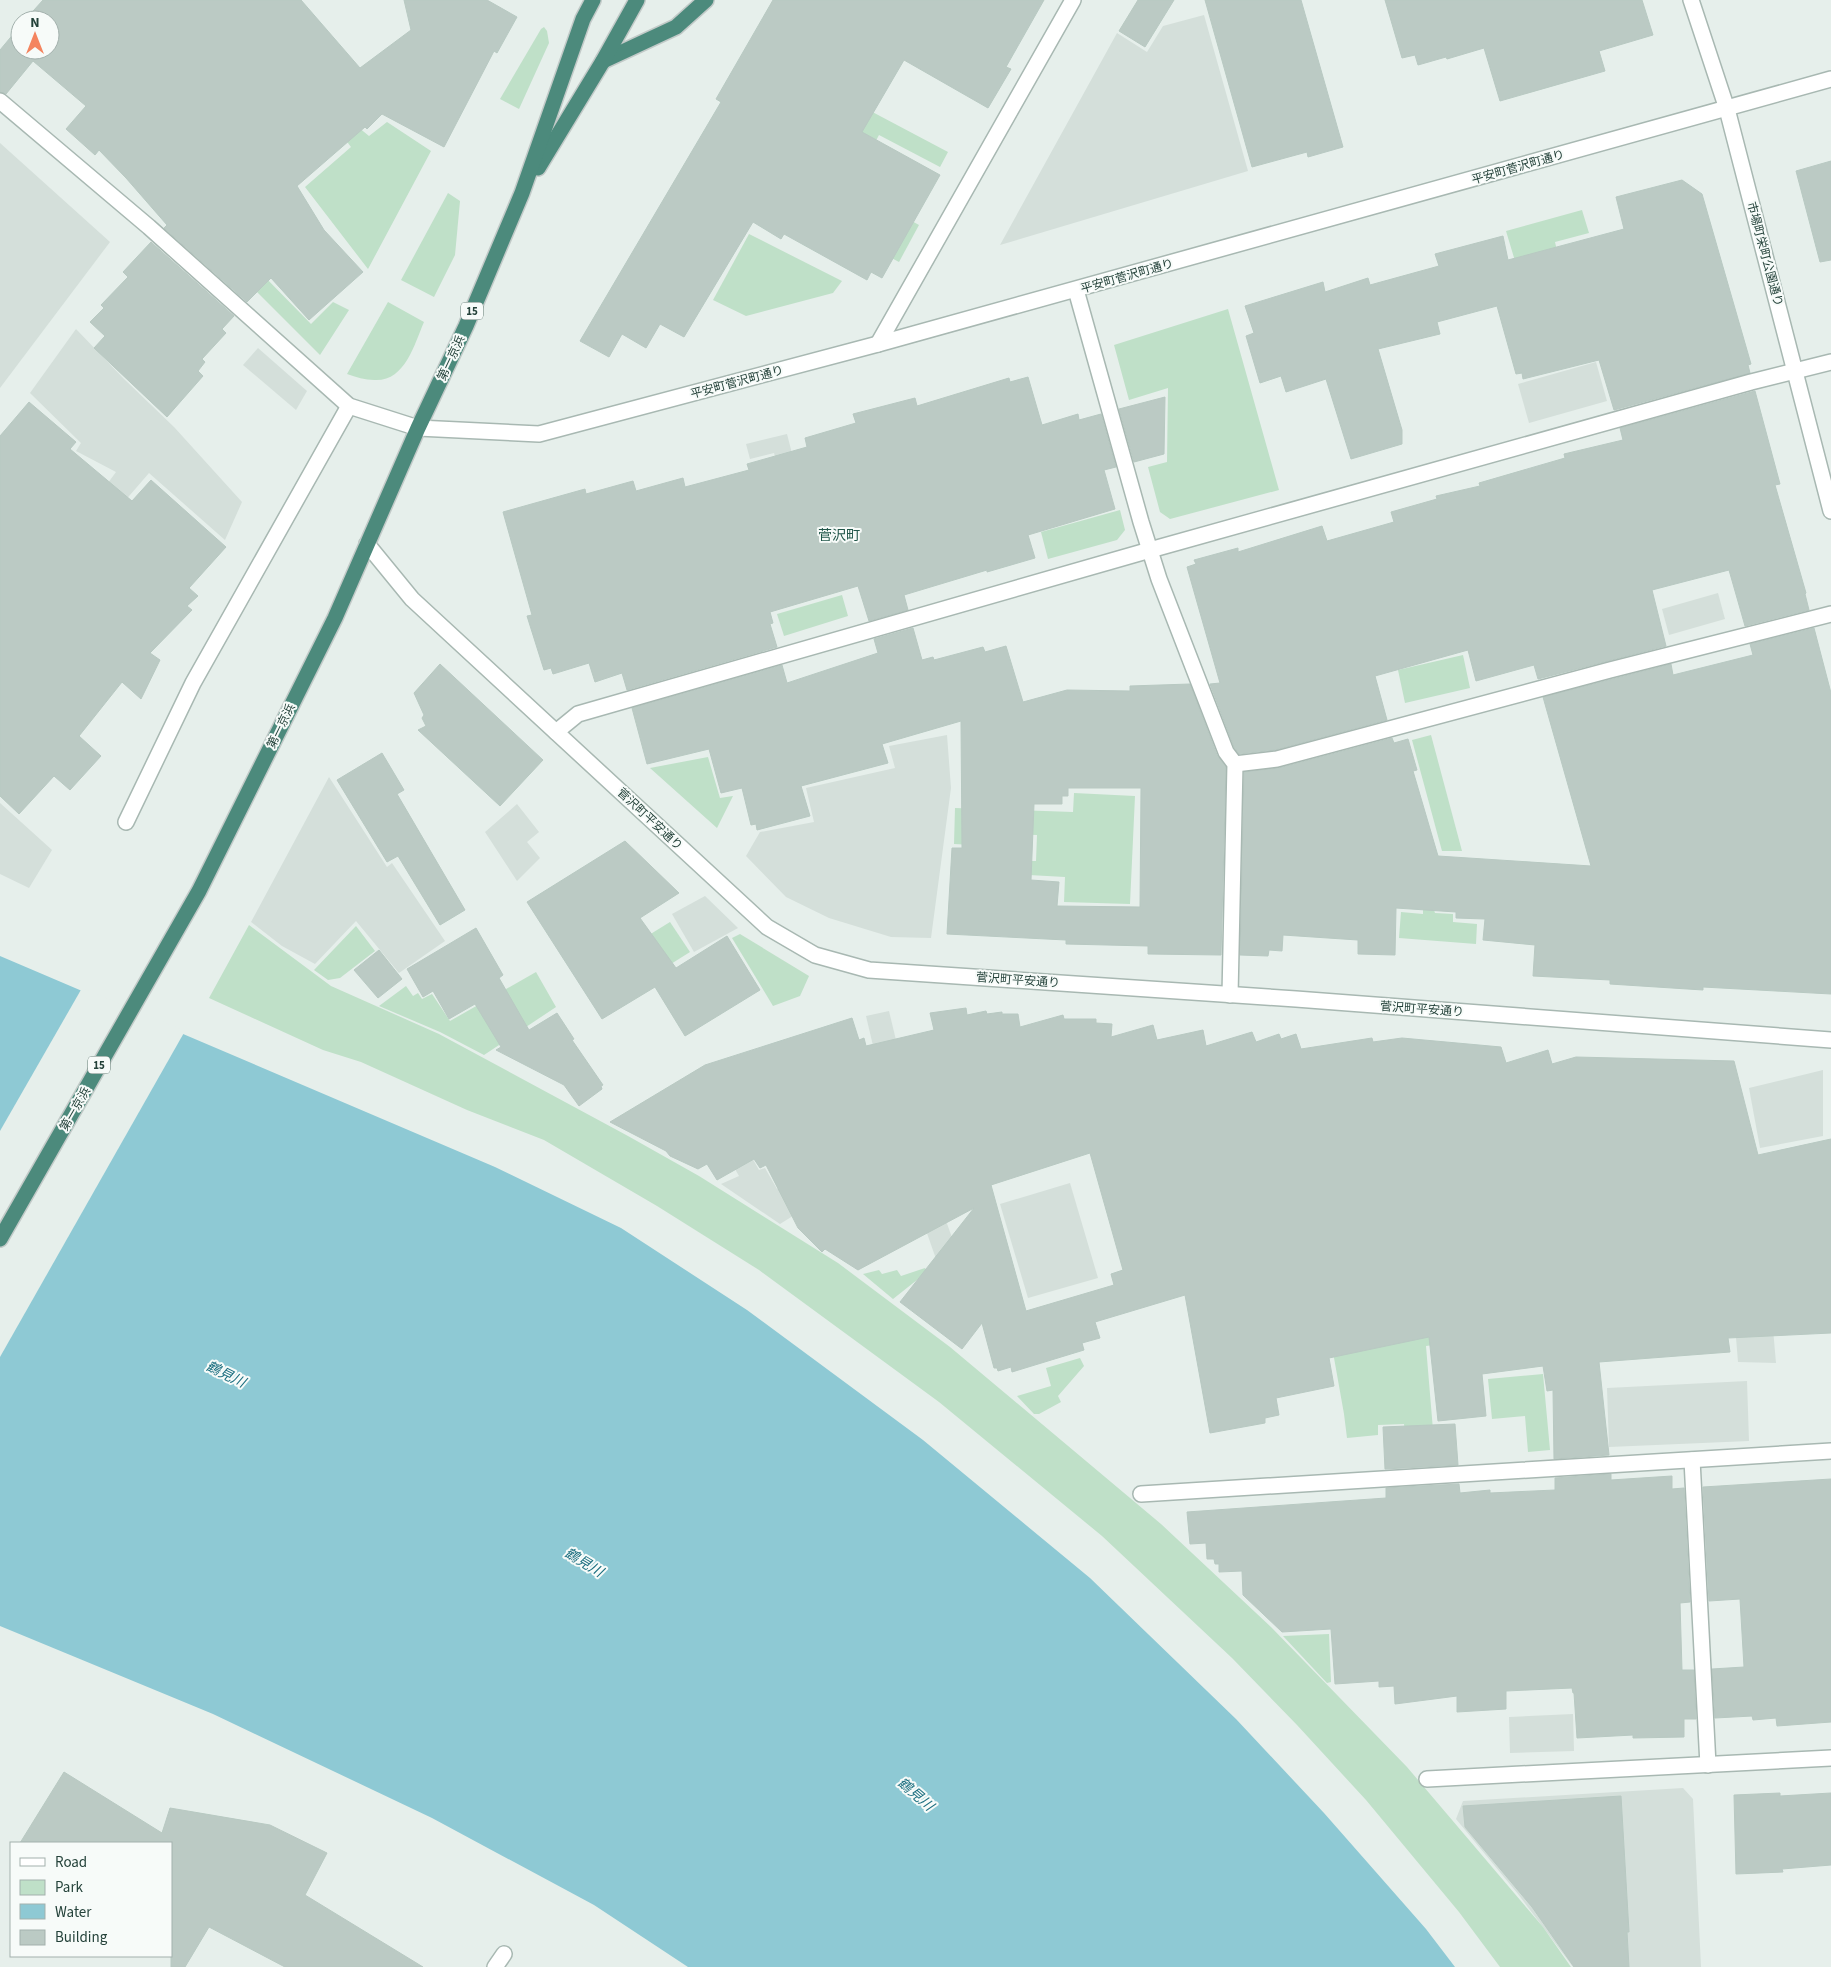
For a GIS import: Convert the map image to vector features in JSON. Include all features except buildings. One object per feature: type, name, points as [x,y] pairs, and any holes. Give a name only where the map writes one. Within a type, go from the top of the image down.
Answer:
[{"type":"highway","name":"第一京浜","points":[[0,1239],[199,891],[335,618],[418,428],[466,326],[522,192],[583,18],[592,0]]},
{"type":"highway","name":"第一京浜","points":[[522,192],[603,61],[636,0]]},
{"type":"highway","points":[[603,61],[676,27],[706,0]]},
{"type":"street","points":[[878,344],[1073,0]]},
{"type":"street","name":"市場町栄町公園通り","points":[[1691,0],[1727,109],[1831,511]]},
{"type":"street","name":"平安町菅沢町通り","points":[[349,406],[418,428],[539,434],[1076,290],[1831,79]]},
{"type":"street","points":[[0,101],[149,226],[349,406],[193,683],[126,822]]},
{"type":"street","points":[[1076,290],[1140,522],[1158,579],[1222,743],[1235,764],[1230,995]]},
{"type":"street","points":[[556,732],[578,714],[1150,550],[1831,362]]},
{"type":"street","name":"菅沢町平安通り","points":[[367,544],[412,599],[767,927],[815,955],[869,970],[1831,1040]]},
{"type":"street","points":[[1235,764],[1277,759],[1610,670],[1831,614]]},
{"type":"street","points":[[1140,1494],[1831,1451]]},
{"type":"street","points":[[1692,1460],[1708,1765]]},
{"type":"street","points":[[1427,1779],[1831,1758]]},
{"type":"street","points":[[494,1967],[504,1954]]},
{"type":"shaded area","points":[[1204,15],[1248,171],[1000,245],[1117,33],[1147,52],[1163,26]]},
{"type":"shaded area","points":[[0,143],[110,242],[0,388]]},
{"type":"shaded area","points":[[76,329],[174,427],[242,502],[225,540],[149,473],[117,510],[97,498],[116,472],[76,451],[81,443],[30,393]]},
{"type":"shaded area","points":[[258,348],[307,391],[296,410],[243,365]]},
{"type":"shaded area","points":[[1596,362],[1607,401],[1529,423],[1518,384]]},
{"type":"shaded area","points":[[787,434],[804,500],[788,504],[774,453],[750,459],[746,444]]},
{"type":"shaded area","points":[[1718,593],[1725,619],[1669,635],[1662,609]]},
{"type":"shaded area","points":[[947,735],[951,788],[931,938],[891,937],[829,918],[786,897],[746,856],[760,832],[814,822],[806,788],[895,768],[889,746]]},
{"type":"shaded area","points":[[329,777],[387,867],[392,863],[445,941],[399,973],[356,921],[315,964],[282,946],[251,922]]},
{"type":"shaded area","points":[[0,803],[52,850],[29,888],[0,874]]},
{"type":"shaded area","points":[[517,804],[539,832],[527,842],[540,858],[517,881],[485,832]]},
{"type":"shaded area","points":[[705,896],[738,928],[694,952],[672,914]]},
{"type":"shaded area","points":[[889,1011],[920,1140],[879,1071],[866,1016]]},
{"type":"shaded area","points":[[702,1070],[759,1170],[765,1168],[777,1189],[782,1187],[796,1214],[780,1224],[721,1184],[739,1176],[684,1080]]},
{"type":"shaded area","points":[[1823,1070],[1823,1136],[1760,1148],[1749,1088]]},
{"type":"shaded area","points":[[1070,1183],[1098,1278],[1028,1298],[1000,1204]]},
{"type":"shaded area","points":[[915,1199],[941,1207],[963,1268],[942,1276]]},
{"type":"shaded area","points":[[1732,1289],[1773,1329],[1776,1363],[1738,1362]]},
{"type":"shaded area","points":[[1747,1381],[1749,1441],[1609,1447],[1607,1388]]},
{"type":"shaded area","points":[[1573,1714],[1574,1751],[1510,1753],[1509,1717]]},
{"type":"shaded area","points":[[1683,1788],[1693,1799],[1701,1967],[1573,1967],[1518,1894],[1456,1819],[1463,1801]]},
{"type":"green space","points":[[544,27],[547,31],[549,43],[519,109],[500,99],[541,29]]},
{"type":"green space","points":[[863,107],[948,152],[940,167],[879,135],[853,183]]},
{"type":"green space","points":[[387,122],[431,151],[368,269],[305,187],[351,147],[345,139],[358,127],[369,136]]},
{"type":"green space","points":[[448,193],[460,201],[455,255],[434,297],[401,280]]},
{"type":"green space","points":[[890,209],[919,225],[899,262],[869,246]]},
{"type":"green space","points":[[1582,210],[1589,233],[1555,242],[1559,259],[1515,261],[1506,231]]},
{"type":"green space","points":[[749,234],[842,281],[833,293],[746,316],[713,300]]},
{"type":"green space","points":[[261,273],[311,324],[333,302],[349,310],[320,355],[248,283]]},
{"type":"green space","points":[[388,302],[424,322],[407,360],[401,369],[385,379],[374,380],[347,374]]},
{"type":"green space","points":[[1228,309],[1279,490],[1170,519],[1160,512],[1148,467],[1167,462],[1168,388],[1129,400],[1114,345]]},
{"type":"green space","points":[[1120,510],[1125,530],[1117,540],[1048,559],[1041,532]]},
{"type":"green space","points":[[842,595],[848,616],[784,636],[777,614]]},
{"type":"green space","points":[[1463,655],[1470,688],[1405,703],[1398,670]]},
{"type":"green space","points":[[1431,735],[1462,851],[1442,851],[1412,740]]},
{"type":"green space","points":[[708,757],[720,798],[733,796],[717,828],[650,768]]},
{"type":"green space","points":[[1074,793],[1135,796],[1130,904],[1064,902],[1065,877],[1029,875],[1029,861],[1036,861],[1037,835],[1010,834],[1009,847],[954,844],[955,808],[1073,812]]},
{"type":"green space","points":[[1423,908],[1434,910],[1435,913],[1453,914],[1453,922],[1477,924],[1476,944],[1399,938],[1401,912],[1423,914]]},
{"type":"green space","points":[[670,922],[690,952],[647,979],[628,948]]},
{"type":"green space","points":[[249,925],[331,986],[439,1034],[699,1176],[838,1263],[950,1347],[1161,1524],[1271,1627],[1407,1767],[1543,1927],[1571,1967],[1500,1967],[1459,1912],[1366,1800],[1232,1658],[1102,1536],[939,1402],[759,1270],[657,1206],[544,1140],[467,1110],[361,1062],[323,1050],[209,998]]},
{"type":"green space","points":[[356,926],[375,951],[340,978],[328,980],[314,970]]},
{"type":"green space","points":[[740,934],[809,976],[800,996],[773,1006],[732,938]]},
{"type":"green space","points":[[536,972],[556,1007],[484,1055],[440,1032],[379,1006],[406,986],[413,996],[418,993],[422,999],[432,994],[450,1021]]},
{"type":"green space","points":[[1415,1264],[1440,1344],[1426,1346],[1435,1454],[1407,1454],[1404,1424],[1378,1425],[1378,1435],[1347,1438],[1323,1296]]},
{"type":"green space","points":[[925,1268],[927,1272],[893,1299],[863,1274],[879,1270],[882,1274],[897,1270],[901,1276]]},
{"type":"green space","points":[[1080,1358],[1084,1366],[1058,1396],[1061,1402],[1039,1414],[1034,1414],[1017,1396],[1051,1386],[1046,1368]]},
{"type":"green space","points":[[1543,1374],[1550,1450],[1528,1452],[1525,1416],[1492,1419],[1488,1379]]},
{"type":"green space","points":[[1329,1634],[1331,1682],[1327,1683],[1283,1636]]},
{"type":"water","name":"鶴見川","points":[[0,956],[495,1167],[621,1228],[747,1310],[923,1440],[1090,1578],[1236,1719],[1324,1813],[1426,1929],[1455,1967],[688,1967],[594,1905],[432,1818],[213,1714],[0,1626]]},
{"type":"pier","points":[[82,988],[185,1031],[0,1357],[0,1131]]},
{"type":"district","name":"菅沢町","points":[[839,535]]}]
